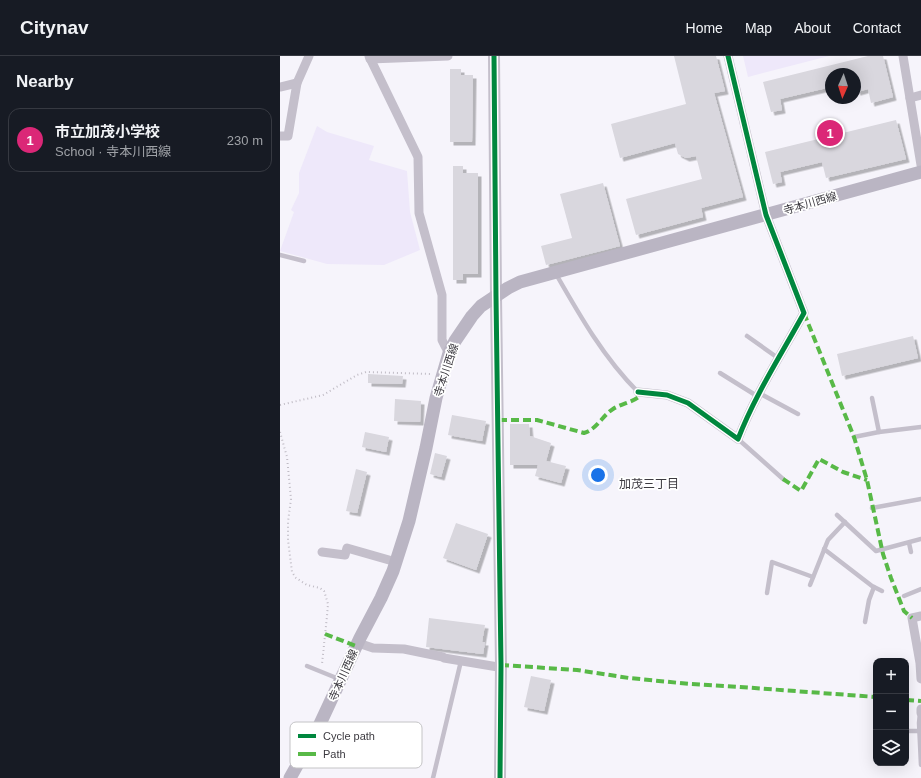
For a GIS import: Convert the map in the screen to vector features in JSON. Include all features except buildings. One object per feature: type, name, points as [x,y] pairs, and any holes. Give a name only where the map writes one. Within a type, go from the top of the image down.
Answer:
[{"type":"main road","name":"寺本川西線","points":[[321,722],[381,598],[396,562],[414,500],[442,375],[449,353],[455,341],[472,316],[481,306],[520,282],[921,172]]},
{"type":"main road","name":"寺本川西線","points":[[290,778],[296,768]]},
{"type":"street","points":[[280,136],[288,136],[297,83],[309,56]]},
{"type":"street","points":[[448,56],[369,57],[418,157],[419,213],[442,295],[442,340],[449,353]]},
{"type":"street","points":[[494,56],[501,665],[500,778]]},
{"type":"street","points":[[638,392],[666,395],[688,403],[738,439],[758,395],[804,313],[766,215],[728,56]]},
{"type":"street","points":[[904,56],[921,164]]},
{"type":"street","points":[[280,87],[297,83]]},
{"type":"street","points":[[910,98],[921,95]]},
{"type":"street","points":[[322,552],[345,555],[347,548],[396,562]]},
{"type":"street","points":[[921,616],[912,618],[921,664],[921,679]]},
{"type":"street","points":[[358,643],[373,648],[404,649],[461,661],[498,667],[501,665]]},
{"type":"lane","points":[[280,255],[304,261]]},
{"type":"lane","points":[[555,272],[588,329],[626,380],[638,392]]},
{"type":"lane","points":[[747,336],[779,358]]},
{"type":"lane","points":[[720,373],[758,395],[798,414]]},
{"type":"lane","points":[[872,398],[879,432]]},
{"type":"lane","points":[[854,437],[879,432],[921,427]]},
{"type":"lane","points":[[738,439],[783,479]]},
{"type":"lane","points":[[872,508],[921,499]]},
{"type":"lane","points":[[837,514],[876,551],[921,540]]},
{"type":"lane","points":[[810,585],[828,540],[845,522]]},
{"type":"lane","points":[[909,543],[911,552]]},
{"type":"lane","points":[[824,550],[874,587],[882,591]]},
{"type":"lane","points":[[767,593],[772,562],[813,578]]},
{"type":"lane","points":[[865,622],[869,600],[874,587]]},
{"type":"lane","points":[[904,596],[921,590]]},
{"type":"lane","points":[[433,778],[461,661]]},
{"type":"lane","points":[[307,666],[341,680]]},
{"type":"lane","points":[[921,712],[919,731],[921,765]]},
{"type":"lane","points":[[909,731],[919,731]]},
{"type":"lane","points":[[434,744],[440,745]]},
{"type":"path","points":[[280,405],[323,396],[358,375],[366,372],[442,375]]},
{"type":"path","points":[[280,432],[286,457],[291,499],[288,522],[288,540],[292,572],[296,578],[307,585],[324,590],[326,597],[327,616],[323,643],[322,672]]},
{"type":"shaded area","points":[[743,56],[829,56],[748,77]]},
{"type":"shaded area","points":[[317,126],[327,132],[374,146],[369,160],[407,171],[410,212],[420,250],[384,265],[327,264],[280,251],[294,212],[291,210],[299,193],[299,173]]},
{"type":"marked path","points":[[804,313],[854,437],[867,480],[883,554],[891,578],[904,611],[912,618]]},
{"type":"marked path","points":[[499,420],[537,420],[584,433],[592,429],[613,409],[637,398],[643,392]]},
{"type":"marked path","points":[[783,479],[801,491],[819,459],[843,472],[867,480]]},
{"type":"marked path","points":[[325,634],[356,646]]},
{"type":"marked path","points":[[501,665],[577,670],[629,678],[690,684],[873,697]]},
{"type":"marked path","points":[[909,700],[921,701]]},
{"type":"cycle path","points":[[494,56],[501,665],[500,778]]},
{"type":"cycle path","points":[[638,392],[667,395],[688,403],[738,439],[760,391],[804,313],[766,215],[728,56]]},
{"type":"place","name":"市立加茂小学校","points":[[830,133]]},
{"type":"district","name":"加茂三丁目","points":[[649,484]]}]
